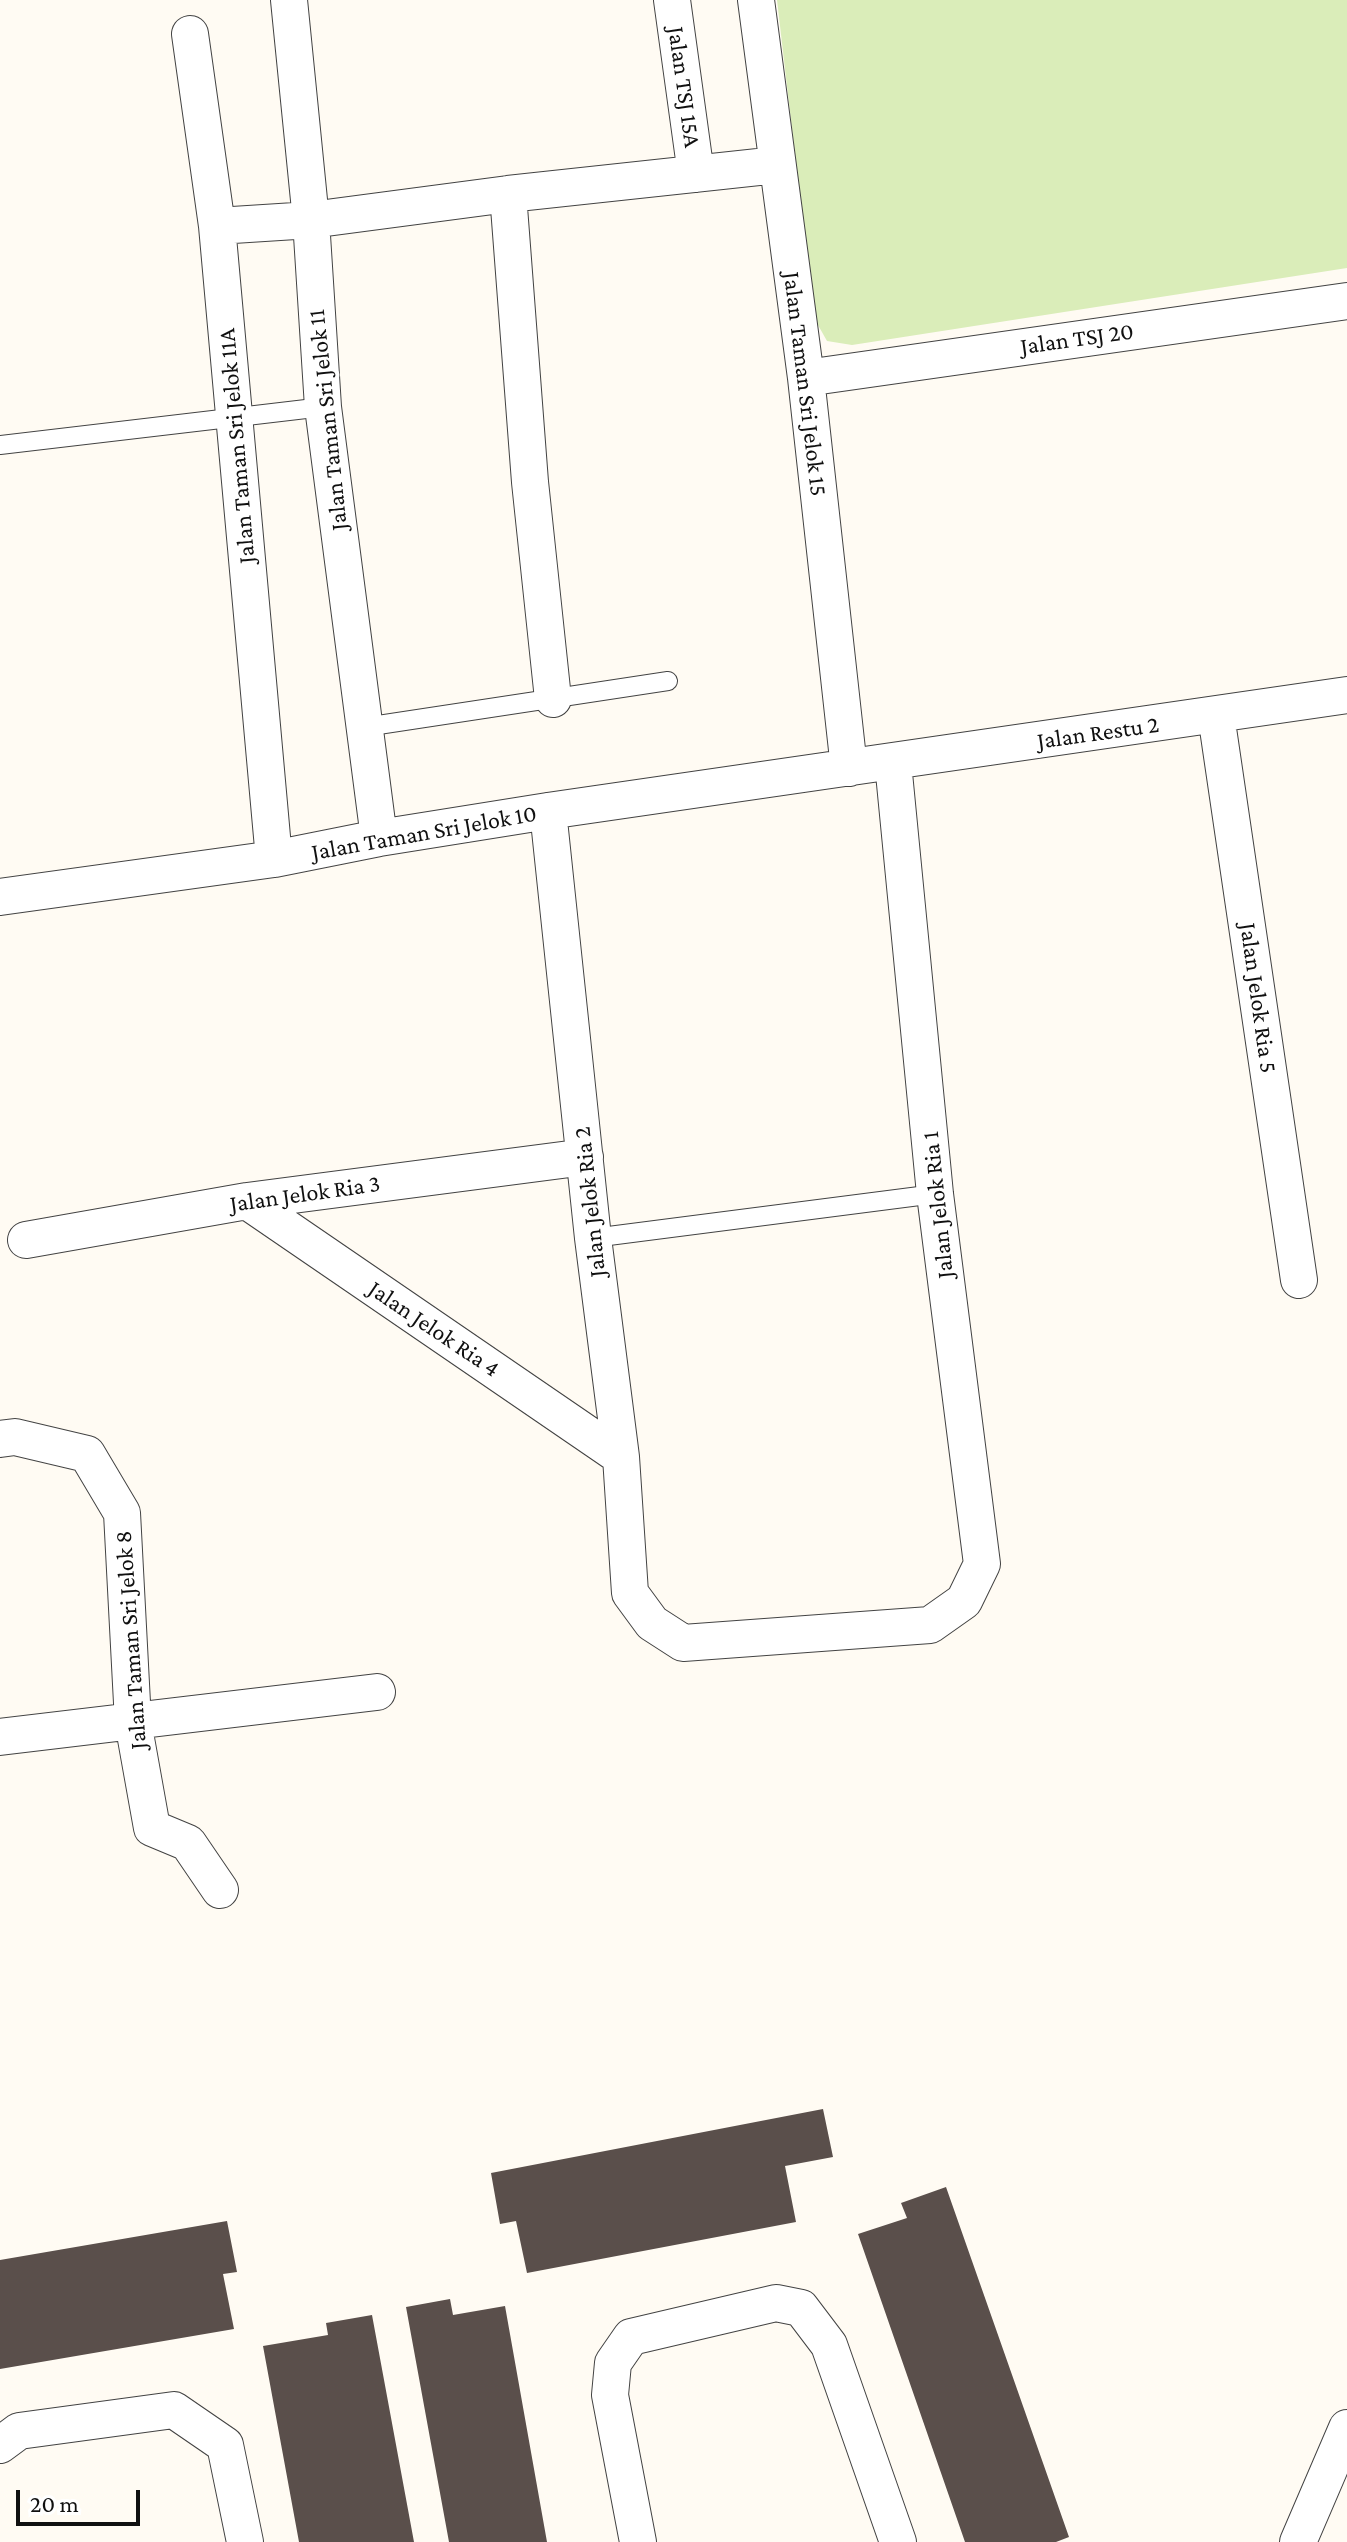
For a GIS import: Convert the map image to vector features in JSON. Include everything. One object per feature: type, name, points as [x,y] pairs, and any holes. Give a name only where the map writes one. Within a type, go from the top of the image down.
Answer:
[{"type":"street","name":"Jalan Taman Sri Jelok 11","points":[[289,0],[311,220],[323,407],[379,838]]},
{"type":"street","name":"Jalan TSJ 15A","points":[[672,0],[696,174]]},
{"type":"street","name":"Jalan Taman Sri Jelok 15","points":[[756,0],[806,378],[849,768]]},
{"type":"street","name":"Jalan Taman Sri Jelok 11A","points":[[190,34],[217,226],[274,859]]},
{"type":"street","points":[[217,226],[311,220],[508,194],[777,165]]},
{"type":"street","points":[[508,194],[530,482],[553,699]]},
{"type":"street","name":"Jalan TSJ 20","points":[[806,378],[1347,301]]},
{"type":"street","name":"Jalan Restu 2","points":[[849,768],[1347,695]]},
{"type":"street","name":"Jalan Jelok Ria 5","points":[[1216,715],[1299,1280]]},
{"type":"street","name":"Jalan Jelok Ria 1","points":[[630,1593],[652,1623],[683,1643],[930,1625],[964,1601],[982,1564],[935,1194],[893,763]]},
{"type":"street","name":"Jalan Taman Sri Jelok 10","points":[[0,897],[274,859],[379,838],[548,811],[849,768]]},
{"type":"street","name":"Jalan Jelok Ria 2","points":[[548,811],[593,1238],[621,1457],[630,1593]]},
{"type":"street","name":"Jalan Jelok Ria 3","points":[[26,1240],[247,1201],[585,1157]]},
{"type":"street","name":"Jalan Jelok Ria 4","points":[[247,1201],[621,1457]]},
{"type":"street","name":"Jalan Taman Sri Jelok 8","points":[[0,1439],[15,1437],[87,1454],[122,1513],[133,1722],[152,1828],[188,1843],[220,1890]]},
{"type":"street","points":[[0,1737],[377,1692]]},
{"type":"street","points":[[638,2542],[610,2395],[613,2363],[631,2337],[776,2303],[801,2308],[829,2345],[898,2542]]},
{"type":"street","points":[[0,2445],[19,2431],[174,2410],[225,2445],[245,2542]]},
{"type":"street","points":[[1298,2542],[1347,2428]]},
{"type":"lane","points":[[0,445],[323,407]]},
{"type":"lane","points":[[365,727],[668,681]]},
{"type":"lane","points":[[593,1238],[935,1194]]},
{"type":"green space","points":[[777,0],[1347,0],[1347,268],[852,345],[827,341],[814,318]]},
{"type":"building","points":[[823,2109],[833,2157],[785,2166],[796,2222],[527,2273],[516,2221],[500,2224],[491,2173]]},
{"type":"building","points":[[946,2187],[1069,2537],[1056,2542],[965,2542],[858,2234],[907,2218],[901,2203]]},
{"type":"building","points":[[227,2221],[237,2272],[223,2274],[234,2329],[0,2369],[0,2260]]},
{"type":"building","points":[[450,2299],[453,2315],[505,2306],[547,2542],[449,2542],[406,2307]]},
{"type":"building","points":[[372,2315],[414,2542],[299,2542],[263,2346],[328,2335],[326,2323]]}]
